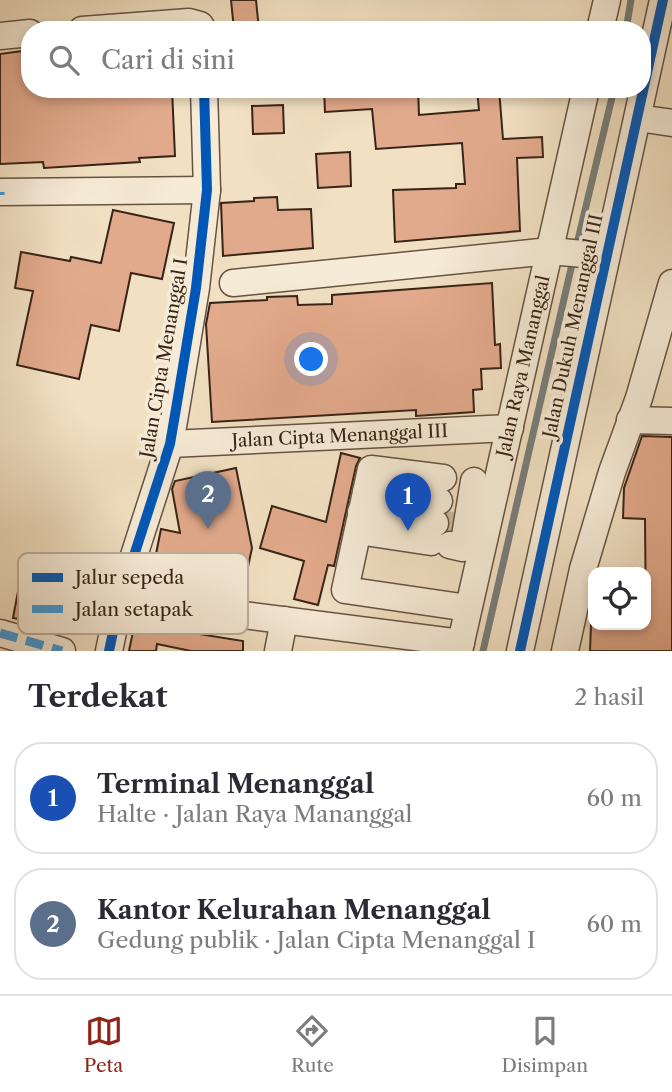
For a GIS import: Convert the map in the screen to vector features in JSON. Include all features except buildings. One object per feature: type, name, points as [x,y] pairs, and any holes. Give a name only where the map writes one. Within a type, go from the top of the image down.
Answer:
[{"type":"street","points":[[602,21],[607,0]]},
{"type":"street","name":"Jalan Dukuh Menanggal III","points":[[651,54],[665,6]]},
{"type":"street","points":[[0,36],[21,34]]},
{"type":"street","name":"Jalan Cipta Menanggal I","points":[[135,553],[170,444],[196,288],[206,190],[204,98]]},
{"type":"street","name":"Jalan Raya Mananggal","points":[[460,647],[468,608],[457,508],[510,428],[552,251],[584,98]]},
{"type":"street","name":"Jalan Dukuh Menanggal III","points":[[520,651],[603,256],[641,98]]},
{"type":"street","points":[[638,118],[672,123]]},
{"type":"street","points":[[0,193],[206,190]]},
{"type":"street","points":[[233,283],[552,251],[603,256]]},
{"type":"street","points":[[565,651],[583,569],[639,398],[672,284]]},
{"type":"street","points":[[630,420],[672,421]]},
{"type":"street","name":"Jalan Cipta Menanggal III","points":[[170,444],[510,428]]},
{"type":"street","points":[[457,508],[370,468],[345,590],[468,608]]},
{"type":"street","points":[[362,512],[457,508]]},
{"type":"street","points":[[248,615],[460,647]]},
{"type":"street","points":[[278,651],[284,620]]},
{"type":"street","points":[[0,633],[62,651]]},
{"type":"waterway","points":[[628,21],[631,0]]},
{"type":"waterway","points":[[576,248],[612,98]]},
{"type":"waterway","points":[[483,651],[573,260]]},
{"type":"tunnel","points":[[435,523],[453,525]]},
{"type":"marked path","points":[[0,633],[62,651]]},
{"type":"cycle path","points":[[651,55],[663,0]]},
{"type":"cycle path","points":[[135,553],[170,444],[196,288],[207,190],[204,98]]},
{"type":"cycle path","points":[[520,651],[641,98]]},
{"type":"cycle path","points":[[109,651],[113,634]]},
{"type":"place","name":"Kantor Kelurahan Menanggal","points":[[208,529]]},
{"type":"place","name":"Terminal Menanggal","points":[[408,531]]}]
